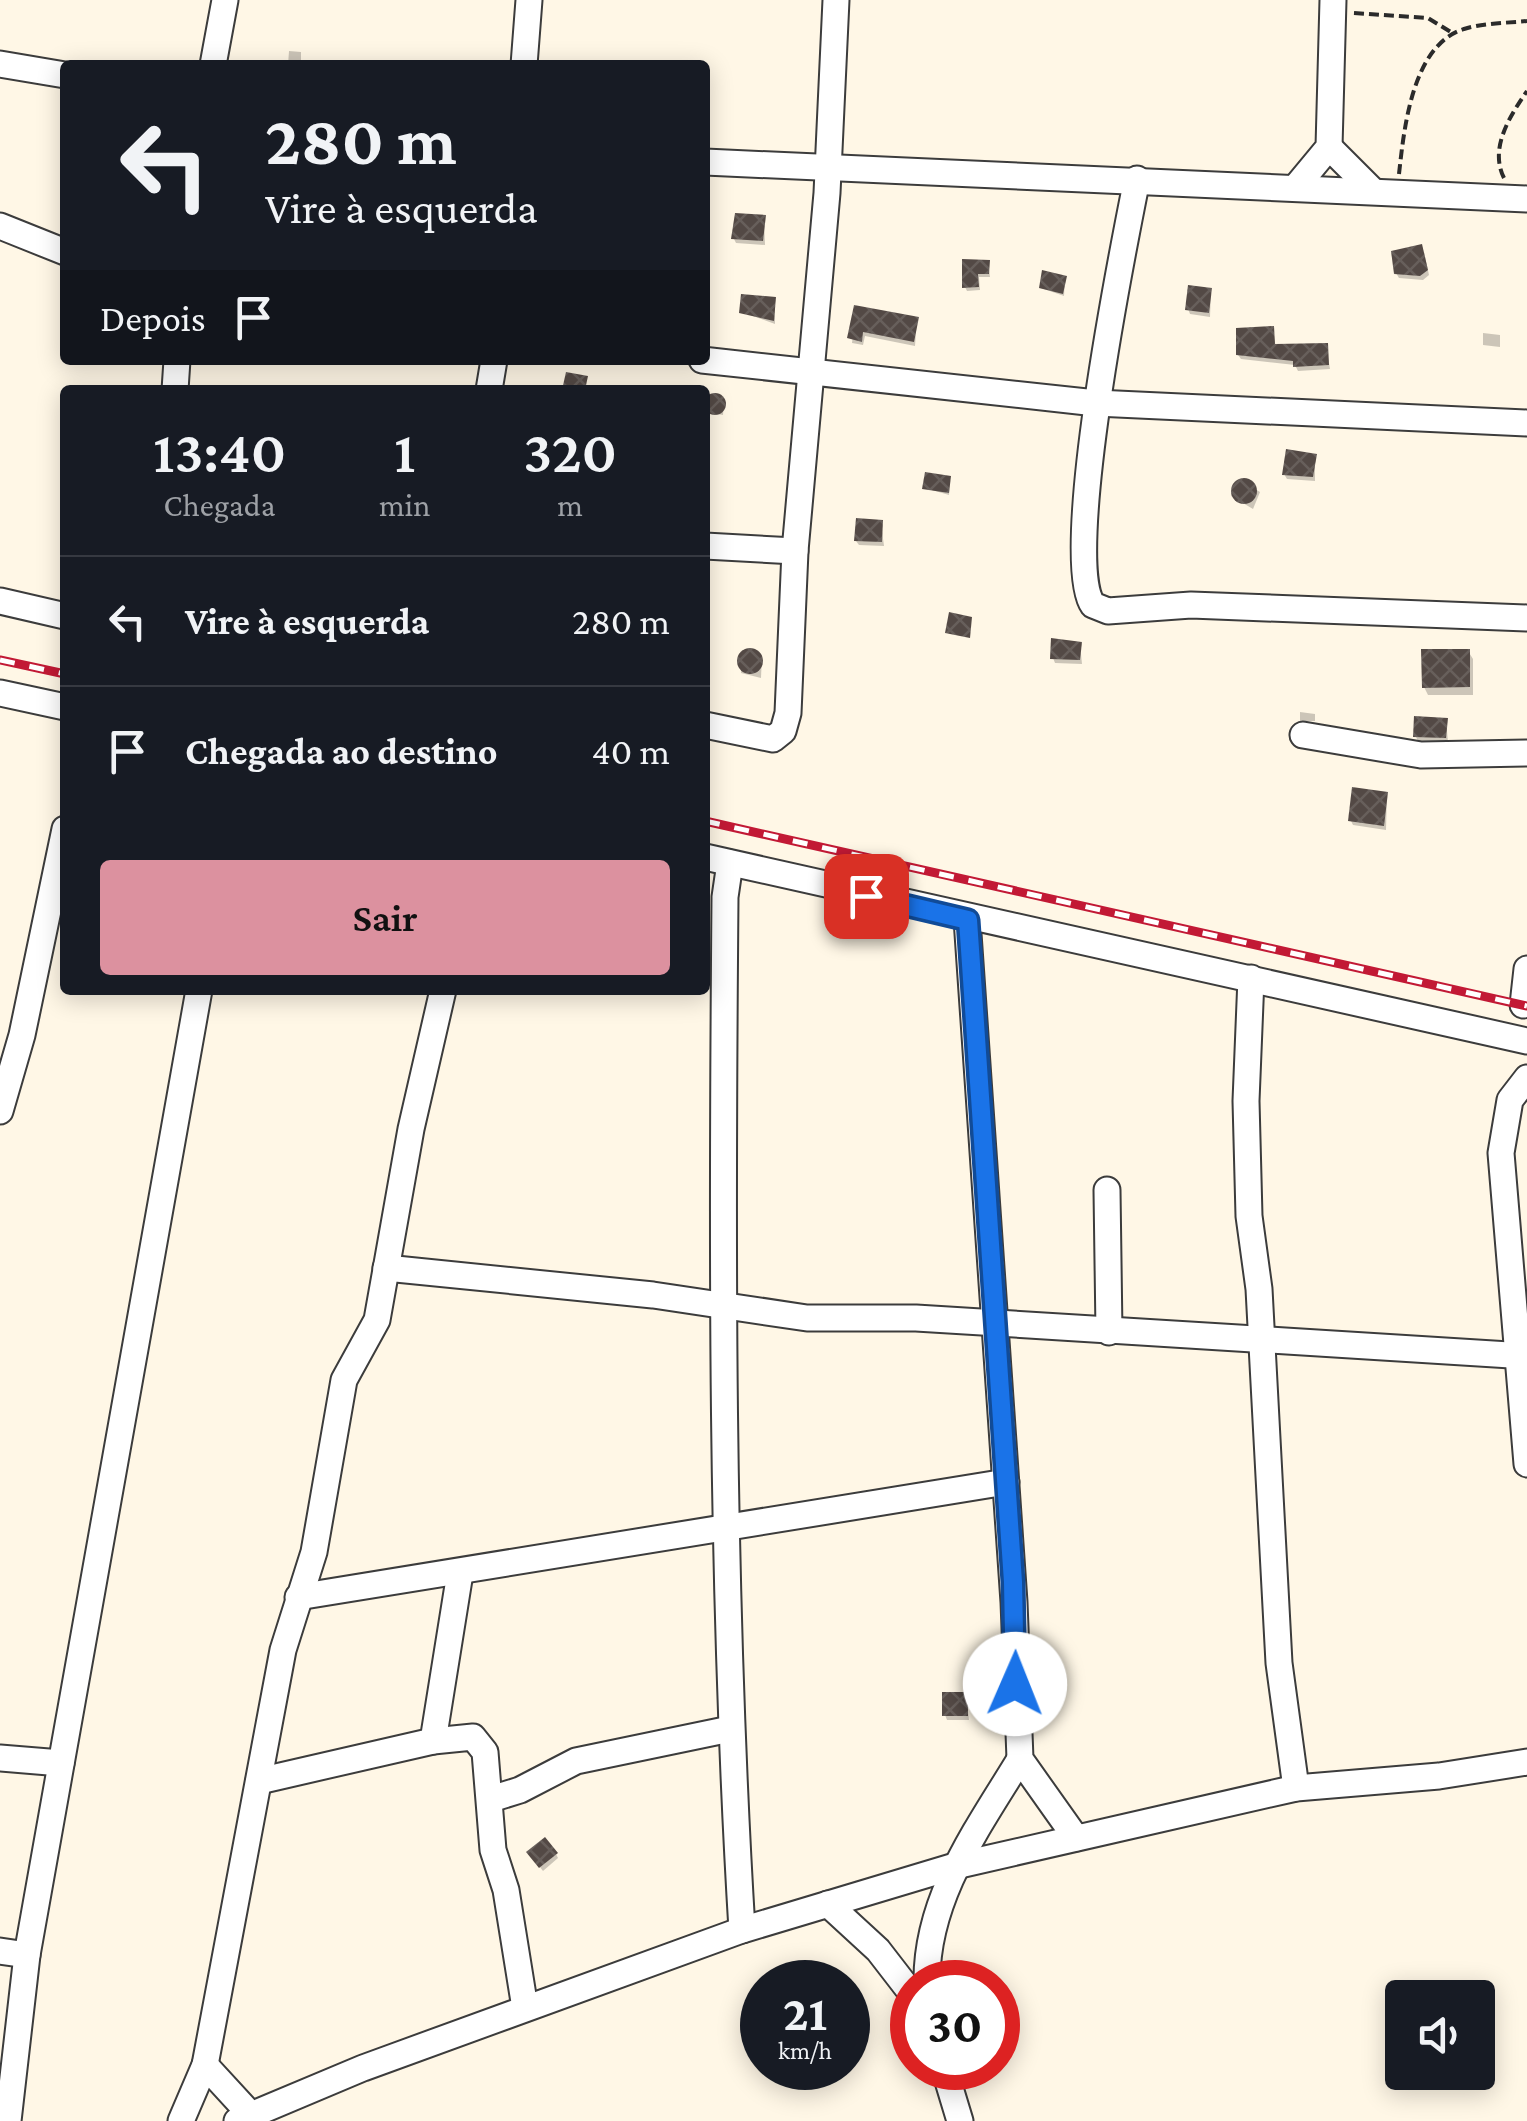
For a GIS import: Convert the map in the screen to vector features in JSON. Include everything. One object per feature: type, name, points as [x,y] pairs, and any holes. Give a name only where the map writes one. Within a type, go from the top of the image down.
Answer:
[{"type":"street","points":[[215,60],[225,0]]},
{"type":"street","points":[[524,60],[529,0]]},
{"type":"street","points":[[710,726],[774,739],[783,731],[788,713],[795,551],[828,169],[836,0]]},
{"type":"street","points":[[1295,188],[1328,146],[1332,7]]},
{"type":"street","points":[[0,64],[60,74]]},
{"type":"street","points":[[1328,146],[1385,192]]},
{"type":"street","points":[[710,162],[1521,199]]},
{"type":"street","points":[[1137,179],[1096,403],[1086,590],[1100,608],[1191,604],[1527,618]]},
{"type":"street","points":[[0,226],[60,250]]},
{"type":"street","points":[[710,361],[1096,403],[1527,424]]},
{"type":"street","points":[[710,546],[795,551]]},
{"type":"street","points":[[0,601],[60,615]]},
{"type":"street","points":[[0,693],[60,706]]},
{"type":"street","points":[[1303,734],[1421,755],[1527,753]]},
{"type":"street","points":[[0,1111],[22,1035],[60,853]]},
{"type":"street","points":[[742,1930],[730,1729],[721,1306],[725,897],[717,860],[968,920],[1251,978],[1527,1041]]},
{"type":"street","points":[[968,920],[1006,1482],[1020,1759],[1076,1838]]},
{"type":"street","points":[[1523,1005],[1527,969]]},
{"type":"street","points":[[1251,978],[1247,1159],[1279,1663],[1296,1788]]},
{"type":"street","points":[[8,2121],[27,1955],[197,995]]},
{"type":"street","points":[[181,2121],[205,2064],[283,1650],[314,1552],[340,1396],[376,1320],[410,1129],[442,995]]},
{"type":"street","points":[[1527,1078],[1510,1100],[1500,1153],[1522,1356],[1527,1464]]},
{"type":"street","points":[[1106,1190],[1110,1332]]},
{"type":"street","points":[[386,1268],[653,1294],[807,1318],[916,1318],[1522,1356]]},
{"type":"street","points":[[298,1597],[460,1573],[500,1561],[726,1530],[1006,1482]]},
{"type":"street","points":[[433,1742],[460,1573]]},
{"type":"street","points":[[491,1799],[520,1790],[576,1760],[730,1729]]},
{"type":"street","points":[[259,1781],[433,1742],[473,1737],[481,1743],[491,1799],[488,1821],[506,1890],[525,2008]]},
{"type":"street","points":[[0,1758],[61,1763]]},
{"type":"street","points":[[930,1960],[935,1922],[955,1866],[1020,1759]]},
{"type":"street","points":[[205,2064],[244,2118],[525,2008],[742,1930],[955,1866],[1296,1788],[1439,1776],[1527,1762]]},
{"type":"street","points":[[828,1904],[890,1966]]},
{"type":"street","points":[[0,1951],[27,1955]]},
{"type":"street","points":[[951,2090],[960,2121]]},
{"type":"path","points":[[1332,7],[1428,18],[1454,34]]},
{"type":"path","points":[[1385,192],[1423,69],[1463,29],[1527,21]]},
{"type":"path","points":[[1521,199],[1498,164],[1501,139],[1527,91]]},
{"type":"building","points":[[735,213],[766,215],[763,241],[731,239]]},
{"type":"building","points":[[1422,244],[1428,270],[1420,276],[1394,274],[1391,251]]},
{"type":"building","points":[[962,259],[990,260],[989,274],[978,274],[979,287],[962,288]]},
{"type":"building","points":[[1042,270],[1067,276],[1063,294],[1039,288]]},
{"type":"building","points":[[1188,285],[1212,288],[1209,313],[1185,310]]},
{"type":"building","points":[[741,294],[776,297],[774,321],[739,313]]},
{"type":"building","points":[[854,305],[919,317],[914,342],[863,332],[862,342],[847,338]]},
{"type":"building","points":[[1274,326],[1275,344],[1328,343],[1329,365],[1293,367],[1293,361],[1236,355],[1236,328]]},
{"type":"building","points":[[566,372],[588,376],[586,385],[563,385]]},
{"type":"building","points":[[710,394],[719,394],[725,400],[723,412],[710,414]]},
{"type":"building","points":[[1286,449],[1317,454],[1313,477],[1282,475]]},
{"type":"building","points":[[925,472],[951,476],[949,493],[922,489]]},
{"type":"building","points":[[1244,478],[1253,482],[1257,491],[1253,500],[1244,504],[1235,500],[1231,491],[1235,482]]},
{"type":"building","points":[[856,518],[883,520],[882,542],[854,541]]},
{"type":"building","points":[[949,612],[972,617],[970,638],[945,633]]},
{"type":"building","points":[[1051,638],[1082,642],[1080,660],[1050,659]]},
{"type":"building","points":[[750,648],[759,652],[763,661],[759,670],[750,674],[741,670],[737,661],[741,652]]},
{"type":"building","points":[[1421,649],[1470,649],[1470,687],[1422,688]]},
{"type":"building","points":[[1414,716],[1448,718],[1446,738],[1413,737]]},
{"type":"building","points":[[1352,787],[1388,792],[1384,826],[1348,821]]},
{"type":"building","points":[[942,1692],[968,1692],[968,1716],[942,1716]]},
{"type":"building","points":[[545,1837],[558,1853],[539,1868],[526,1852]]},
{"type":"railway","points":[[0,660],[60,673]]},
{"type":"railway","points":[[710,822],[1527,1006]]},
{"type":"route","points":[[866,896],[968,920],[1013,1582],[1015,1684]]}]
